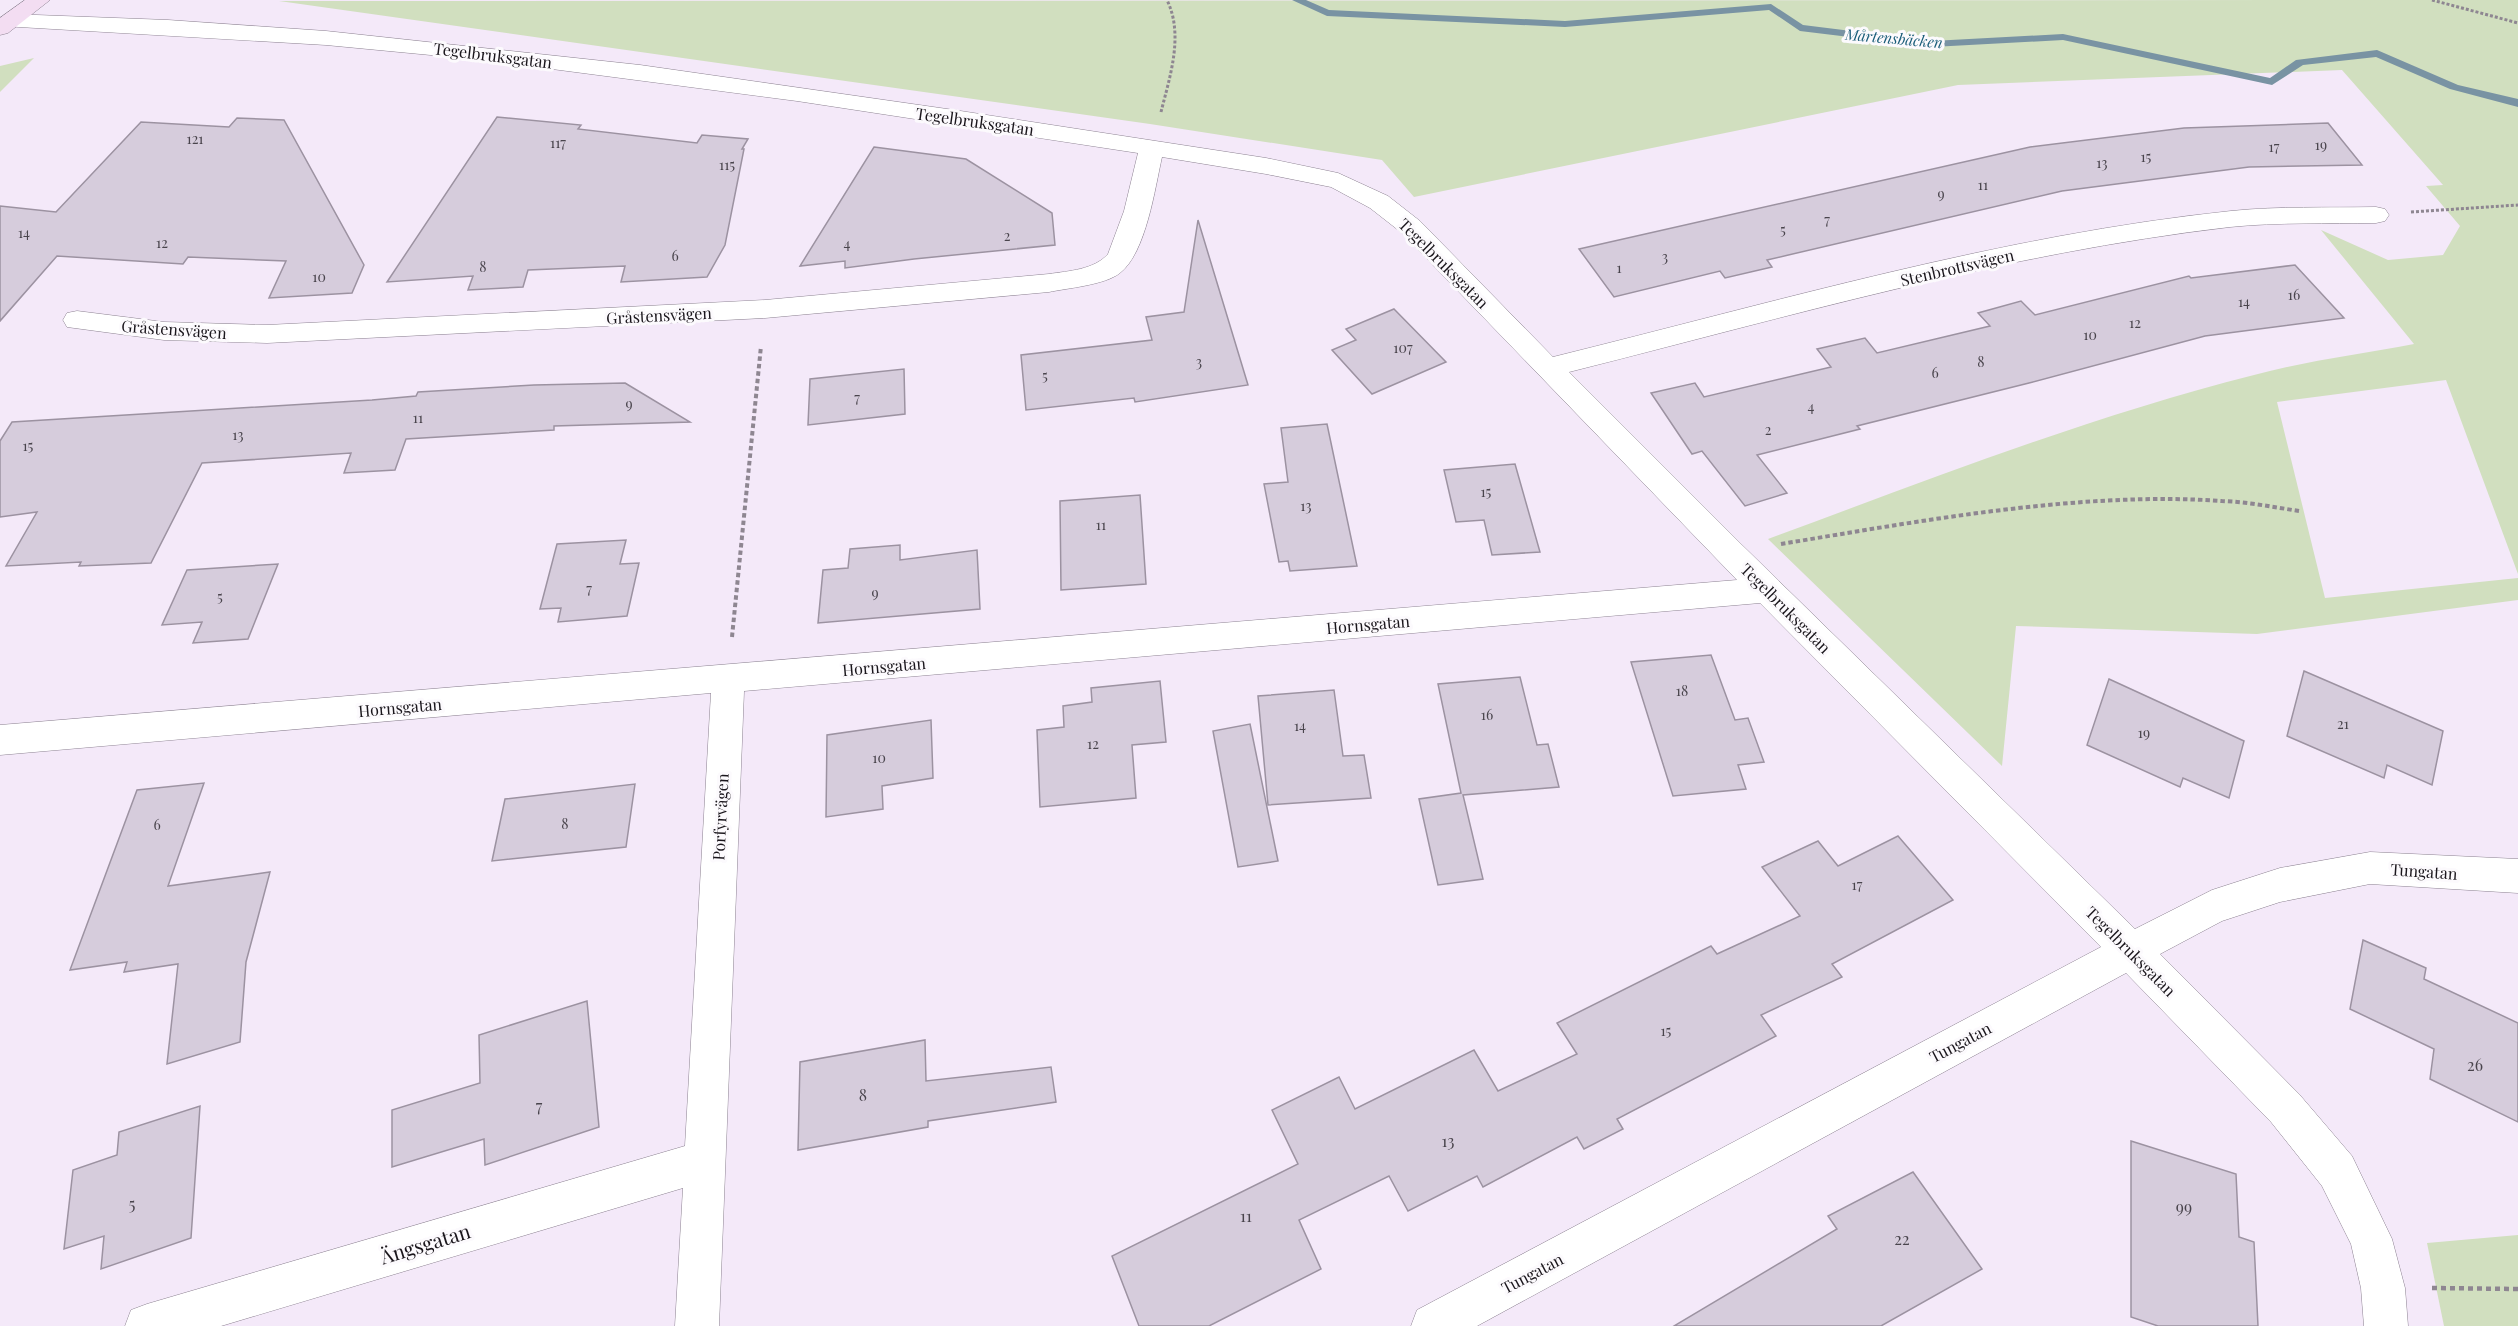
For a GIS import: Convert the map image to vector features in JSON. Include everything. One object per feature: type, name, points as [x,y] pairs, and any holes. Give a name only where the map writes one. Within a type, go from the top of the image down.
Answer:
[{"type":"main road","points":[[5,25],[39,0]]},
{"type":"street","name":"Tegelbruksgatan","points":[[5,25],[238,31],[412,45],[718,83],[1266,166],[1338,180],[1379,201],[1411,227],[1730,553],[2130,950],[2285,1108],[2337,1171],[2372,1239],[2383,1288],[2386,1326]]},
{"type":"street","name":"Gråstensvägen","points":[[77,320],[164,331],[267,334],[765,309],[1050,283],[1112,267],[1125,248],[1152,148]]},
{"type":"street","name":"Stenbrottsvägen","points":[[1547,368],[1936,271],[2094,238],[2234,219],[2376,215]]},
{"type":"street","name":"Hornsgatan","points":[[0,740],[1767,590]]},
{"type":"street","name":"Porfyrvägen","points":[[697,1326],[728,680]]},
{"type":"street","name":"Tungatan","points":[[1433,1326],[2212,907],[2280,885],[2370,867],[2518,876]]},
{"type":"street","name":"Ängsgatan","points":[[147,1326],[704,1161]]},
{"type":"path","points":[[1152,148],[1173,60],[1174,9],[1167,0]]},
{"type":"path","points":[[2432,0],[2518,23]]},
{"type":"path","points":[[2376,215],[2518,205]]},
{"type":"path","points":[[728,680],[765,309]]},
{"type":"path","points":[[1730,553],[1934,519],[2104,501],[2211,500],[2299,511]]},
{"type":"path","points":[[2383,1288],[2518,1289]]},
{"type":"green space","points":[[2518,0],[2518,574],[2446,380],[2277,402],[2325,598],[2518,578],[2518,600],[2257,634],[2016,626],[2002,766],[1768,539],[1948,472],[2131,410],[2274,370],[2414,344],[2321,230],[2388,260],[2443,255],[2460,226],[2426,186],[2443,185],[2342,70],[1958,85],[1414,197],[1382,160],[1150,124],[279,1]]},
{"type":"green space","points":[[34,58],[0,92],[0,66]]},
{"type":"green space","points":[[2518,1235],[2518,1326],[2444,1326],[2427,1243]]},
{"type":"building","points":[[497,117],[581,125],[578,129],[697,143],[702,135],[748,139],[742,149],[744,149],[725,245],[707,277],[621,282],[625,266],[528,270],[523,287],[468,290],[473,276],[387,282]]},
{"type":"building","points":[[237,118],[284,120],[364,265],[352,293],[269,298],[286,261],[188,257],[183,264],[57,256],[0,321],[0,206],[56,212],[141,122],[229,127]]},
{"type":"building","points":[[2328,123],[2362,165],[2249,167],[2062,191],[1767,260],[1772,267],[1725,278],[1720,271],[1614,297],[1579,249],[2030,147],[2184,128]]},
{"type":"building","points":[[874,147],[966,159],[1052,213],[1055,245],[845,268],[845,261],[800,266]]},
{"type":"building","points":[[1198,220],[1248,385],[1135,402],[1134,398],[1026,410],[1021,355],[1152,340],[1146,317],[1184,312]]},
{"type":"building","points":[[2295,265],[2344,318],[2205,336],[1857,426],[1860,429],[1757,455],[1787,493],[1745,506],[1702,451],[1692,454],[1651,393],[1695,383],[1704,397],[1831,367],[1817,349],[1865,338],[1877,353],[1990,326],[1978,313],[2021,301],[2035,315],[2189,276],[2191,278]]},
{"type":"building","points":[[1394,309],[1446,362],[1372,394],[1332,350],[1356,340],[1346,329]]},
{"type":"building","points":[[904,369],[905,414],[808,425],[810,379]]},
{"type":"building","points":[[625,383],[690,422],[554,426],[554,430],[406,439],[395,470],[344,473],[351,453],[202,463],[151,563],[79,566],[81,562],[6,566],[37,512],[0,517],[0,441],[12,422],[372,400],[416,396],[418,392],[534,385]]},
{"type":"building","points":[[1327,424],[1357,566],[1290,571],[1288,561],[1279,562],[1264,484],[1288,482],[1281,428]]},
{"type":"building","points":[[1515,464],[1540,552],[1492,555],[1484,520],[1456,522],[1444,470]]},
{"type":"building","points":[[1140,495],[1146,584],[1061,590],[1060,501]]},
{"type":"building","points":[[626,540],[620,564],[639,563],[627,616],[558,622],[561,608],[540,609],[557,544]]},
{"type":"building","points":[[900,545],[900,560],[977,550],[980,609],[818,623],[823,570],[848,568],[850,549]]},
{"type":"building","points":[[278,564],[248,639],[193,643],[202,622],[162,625],[187,570]]},
{"type":"building","points":[[1711,655],[1735,720],[1748,718],[1764,762],[1738,765],[1746,789],[1673,796],[1631,662]]},
{"type":"building","points":[[2304,671],[2443,731],[2432,785],[2387,765],[2384,778],[2287,736]]},
{"type":"building","points":[[1520,677],[1537,745],[1548,744],[1559,787],[1463,795],[1483,879],[1438,885],[1419,799],[1461,793],[1438,684]]},
{"type":"building","points":[[2109,679],[2244,741],[2229,798],[2183,778],[2180,787],[2087,745]]},
{"type":"building","points":[[1160,681],[1166,742],[1132,745],[1136,798],[1040,807],[1037,730],[1064,727],[1063,706],[1092,702],[1091,688]]},
{"type":"building","points":[[1334,690],[1343,756],[1364,755],[1371,798],[1268,805],[1258,696]]},
{"type":"building","points":[[931,720],[933,778],[882,786],[883,809],[826,817],[827,735]]},
{"type":"building","points":[[1250,724],[1278,861],[1238,867],[1213,731]]},
{"type":"building","points":[[204,783],[168,886],[270,872],[246,962],[240,1042],[167,1064],[178,964],[124,972],[127,962],[70,970],[137,790]]},
{"type":"building","points":[[635,784],[626,847],[492,861],[505,799]]},
{"type":"building","points":[[1898,836],[1953,900],[1832,964],[1842,977],[1761,1015],[1776,1036],[1617,1119],[1623,1129],[1584,1149],[1577,1137],[1483,1187],[1477,1176],[1408,1211],[1389,1176],[1299,1220],[1321,1269],[1209,1326],[1139,1326],[1112,1256],[1298,1164],[1272,1110],[1339,1077],[1355,1109],[1474,1050],[1498,1091],[1577,1054],[1557,1023],[1711,946],[1717,954],[1800,916],[1762,867],[1818,841],[1838,866]]},
{"type":"building","points":[[2363,940],[2426,968],[2424,979],[2518,1023],[2518,1122],[2430,1079],[2434,1049],[2350,1009]]},
{"type":"building","points":[[587,1001],[599,1127],[485,1165],[484,1139],[392,1167],[392,1110],[480,1083],[479,1035]]},
{"type":"building","points":[[925,1040],[926,1081],[1051,1067],[1056,1102],[928,1121],[928,1127],[798,1150],[800,1062]]},
{"type":"building","points":[[200,1106],[191,1238],[101,1269],[104,1236],[64,1249],[73,1170],[117,1155],[119,1132]]},
{"type":"building","points":[[2131,1141],[2236,1174],[2239,1237],[2254,1242],[2258,1326],[2158,1326],[2131,1317]]},
{"type":"building","points":[[1913,1172],[1982,1269],[1881,1326],[1674,1326],[1837,1229],[1828,1216]]},
{"type":"waterway","name":"Mårtensbäcken","points":[[1297,0],[1327,13],[1565,24],[1771,7],[1800,28],[1932,44],[2063,37],[2272,82],[2300,62],[2377,53],[2454,87],[2518,103]]}]
